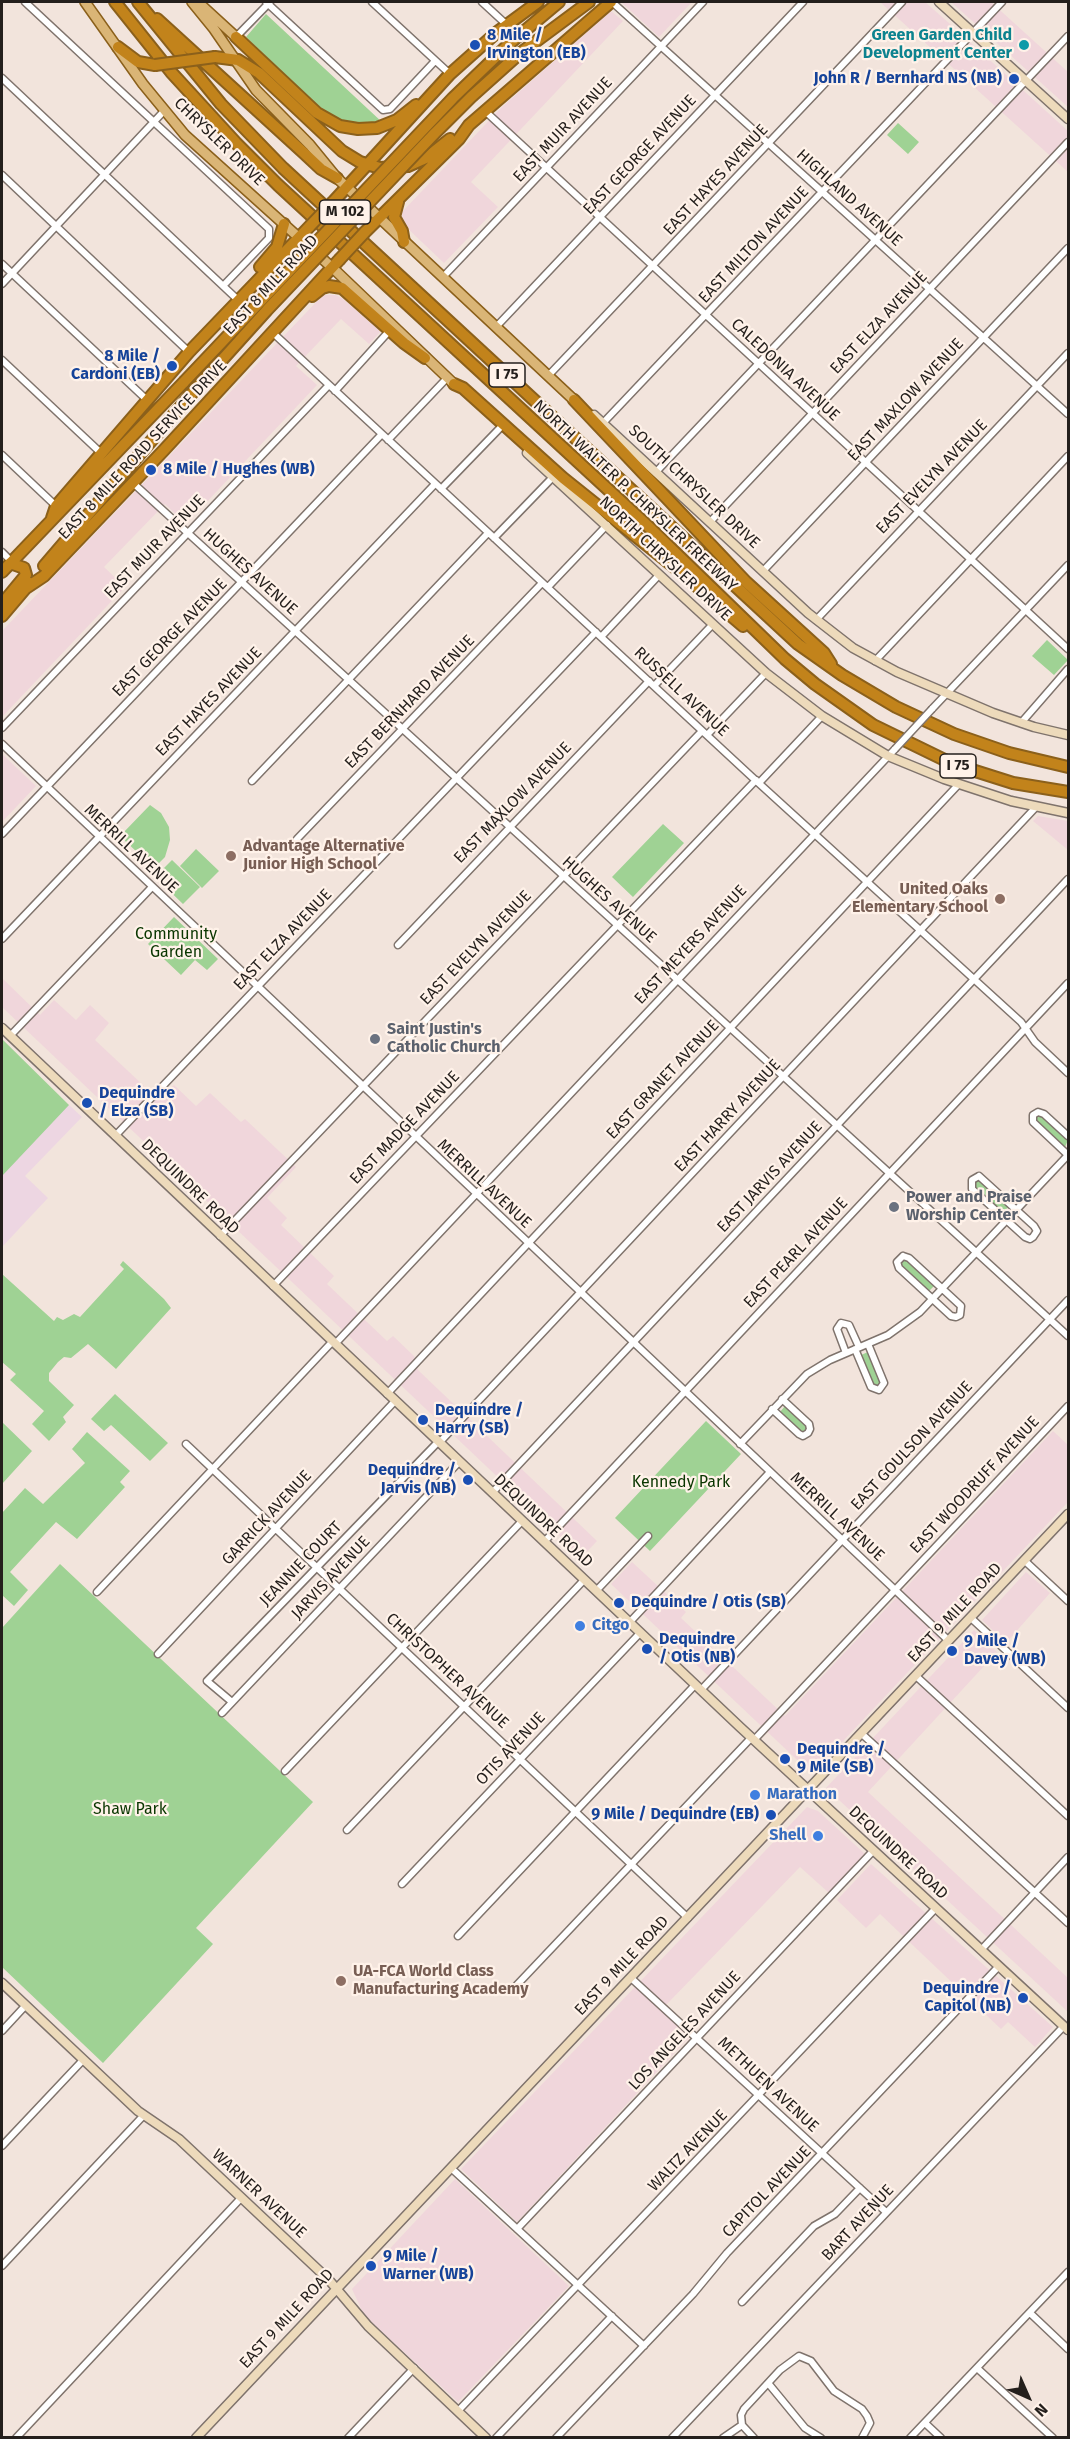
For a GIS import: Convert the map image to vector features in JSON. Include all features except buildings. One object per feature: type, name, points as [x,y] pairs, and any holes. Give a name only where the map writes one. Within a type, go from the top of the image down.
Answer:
[{"type":"highway","name":"NORTH WALTER P. CHRYSLER FREEWAY","points":[[115,2],[184,86],[278,185],[644,523],[785,658],[856,714],[922,751],[952,764],[1013,783],[1068,792]]},
{"type":"highway","points":[[138,2],[321,169],[337,178]]},
{"type":"highway","name":"I 75","points":[[138,2],[221,104],[283,168],[798,644],[842,675],[897,707],[954,734],[1009,753],[1068,767]]},
{"type":"highway","points":[[236,37],[317,113],[347,128],[364,129],[386,125],[406,113],[538,2]]},
{"type":"highway","name":"EAST 8 MILE ROAD","points":[[2,572],[453,98],[559,2]]},
{"type":"highway","name":"EAST 8 MILE ROAD","points":[[2,616],[194,391],[267,310],[435,134],[519,54],[590,2]]},
{"type":"highway","name":"EAST 8 MILE ROAD SERVICE DRIVE","points":[[26,588],[44,576],[133,483],[285,316],[365,232],[459,139],[469,125],[612,2]]},
{"type":"highway","points":[[118,47],[138,62],[155,65],[215,57],[234,60],[259,72],[342,151],[353,159],[380,168],[415,164],[432,154],[469,125]]},
{"type":"highway","points":[[346,187],[424,105],[437,87]]},
{"type":"highway","name":"EAST 8 MILE ROAD","points":[[52,518],[56,506],[189,352],[346,187]]},
{"type":"highway","points":[[399,199],[394,216],[396,224],[402,231],[404,242]]},
{"type":"highway","points":[[237,300],[242,289],[277,247],[284,224]]},
{"type":"highway","points":[[285,316],[322,288],[335,286],[344,290],[425,358]]},
{"type":"highway","points":[[451,381],[463,388],[563,478],[785,658]]},
{"type":"highway","points":[[574,400],[746,582],[824,653],[842,675]]},
{"type":"highway","points":[[2,604],[24,579],[26,573],[22,567],[11,562]]},
{"type":"main road","name":"CHRYSLER DRIVE","points":[[85,2],[164,111],[185,135],[298,237]]},
{"type":"main road","points":[[192,2],[214,29],[256,90],[346,187]]},
{"type":"main road","points":[[198,2],[236,37]]},
{"type":"main road","points":[[939,2],[1068,119]]},
{"type":"main road","name":"SOUTH CHRYSLER DRIVE","points":[[346,187],[574,400],[603,423],[816,620],[844,642],[875,661],[947,693],[1021,723],[1068,735]]},
{"type":"main road","points":[[298,237],[335,263],[390,327]]},
{"type":"main road","name":"NORTH CHRYSLER DRIVE","points":[[425,358],[766,673],[822,716],[958,784],[1036,807],[1068,813]]},
{"type":"main road","name":"DEQUINDRE ROAD","points":[[2,1028],[752,1739],[1066,2028]]},
{"type":"main road","name":"EAST 9 MILE ROAD","points":[[196,2438],[1068,1514]]},
{"type":"main road","name":"WARNER AVENUE","points":[[2,1983],[144,2115],[179,2139],[242,2198],[336,2289],[368,2326],[486,2438]]},
{"type":"street","points":[[26,2],[270,231],[268,238],[223,286]]},
{"type":"street","points":[[236,37],[268,2],[383,110],[390,109],[435,61]]},
{"type":"street","points":[[372,2],[450,74]]},
{"type":"street","points":[[482,2],[507,26]]},
{"type":"street","name":"HIGHLAND AVENUE","points":[[612,2],[1068,414]]},
{"type":"street","name":"EAST MUIR AVENUE","points":[[443,277],[703,2]]},
{"type":"street","name":"EAST GEORGE AVENUE","points":[[496,327],[803,2]]},
{"type":"street","name":"EAST HAYES AVENUE","points":[[549,376],[902,2]]},
{"type":"street","name":"EAST MILTON AVENUE","points":[[603,423],[1002,2]]},
{"type":"street","points":[[656,472],[1068,36]]},
{"type":"street","points":[[2,78],[237,300]]},
{"type":"street","points":[[2,284],[164,111]]},
{"type":"street","name":"CALEDONIA AVENUE","points":[[484,111],[1068,649]]},
{"type":"street","name":"EAST ELZA AVENUE","points":[[710,522],[1068,142]]},
{"type":"street","points":[[2,175],[189,352]]},
{"type":"street","name":"EAST MAXLOW AVENUE","points":[[763,571],[1068,248]]},
{"type":"street","points":[[2,264],[147,400]]},
{"type":"street","points":[[335,391],[390,327]]},
{"type":"street","name":"RUSSELL AVENUE","points":[[272,332],[757,782],[974,979],[1026,1028],[1035,1042],[1068,1073]]},
{"type":"street","name":"EAST EVELYN AVENUE","points":[[816,620],[1068,353]]},
{"type":"street","points":[[2,360],[102,454]]},
{"type":"street","points":[[388,440],[451,381]]},
{"type":"street","name":"EAST MUIR AVENUE","points":[[2,728],[329,385]]},
{"type":"street","points":[[441,489],[500,428]]},
{"type":"street","name":"EAST GEORGE AVENUE","points":[[2,834],[382,434]]},
{"type":"street","points":[[2,455],[56,506]]},
{"type":"street","points":[[875,661],[1068,456]]},
{"type":"street","points":[[494,538],[553,477]]},
{"type":"street","name":"HUGHES AVENUE","points":[[133,483],[1068,1336]]},
{"type":"street","name":"EAST HAYES AVENUE","points":[[2,939],[435,484]]},
{"type":"street","name":"EAST BERNHARD AVENUE","points":[[297,839],[402,729],[607,525]]},
{"type":"street","points":[[252,781],[489,533]]},
{"type":"street","points":[[2,552],[11,562]]},
{"type":"street","name":"EAST MEYERS AVENUE","points":[[97,1592],[476,1194],[1068,564]]},
{"type":"street","name":"EAST ELZA AVENUE","points":[[115,1136],[456,778],[659,575]]},
{"type":"street","name":"EAST MAXLOW AVENUE","points":[[398,945],[509,827],[713,624]]},
{"type":"street","points":[[1021,723],[1068,669]]},
{"type":"street","name":"EAST EVELYN AVENUE","points":[[220,1236],[563,877],[766,673]]},
{"type":"street","name":"EAST MADGE AVENUE","points":[[273,1286],[617,926],[822,716]]},
{"type":"street","name":"MERRILL AVENUE","points":[[2,744],[415,1138],[949,1641]]},
{"type":"street","name":"EAST GRANET AVENUE","points":[[387,1394],[958,784]]},
{"type":"street","name":"EAST HARRY AVENUE","points":[[438,1442],[1036,807]]},
{"type":"street","name":"EAST JARVIS AVENUE","points":[[492,1493],[1068,879]]},
{"type":"street","points":[[10,1036],[152,887]]},
{"type":"street","name":"EAST PEARL AVENUE","points":[[544,1542],[1068,983]]},
{"type":"street","points":[[740,1444],[807,1374],[897,1330],[933,1299],[1068,1155],[1033,1122],[1033,1115],[1041,1112],[1068,1136]]},
{"type":"street","points":[[979,1176],[1016,1210],[1036,1229],[1033,1237],[1027,1238],[1007,1220],[972,1189],[972,1180],[979,1176]]},
{"type":"street","points":[[903,1256],[909,1258],[961,1306],[960,1315],[951,1316],[933,1299],[899,1268],[898,1259],[903,1256]]},
{"type":"street","name":"EAST GOULSON AVENUE","points":[[458,1936],[576,1812],[842,1541],[1068,1300]]},
{"type":"street","points":[[846,1353],[837,1329],[841,1323],[849,1325],[871,1387],[879,1390],[884,1383],[868,1344]]},
{"type":"street","points":[[772,1409],[799,1434],[808,1433],[809,1424],[782,1399]]},
{"type":"street","name":"GARRICK AVENUE","points":[[158,1654],[395,1401]]},
{"type":"street","name":"EAST WOODRUFF AVENUE","points":[[514,1988],[895,1591],[1068,1406]]},
{"type":"street","name":"JEANNIE COURT","points":[[232,1702],[207,1681],[438,1442]]},
{"type":"street","name":"CHRISTOPHER AVENUE","points":[[186,1444],[688,1917]]},
{"type":"street","name":"JARVIS AVENUE","points":[[222,1713],[459,1462]]},
{"type":"street","points":[[629,1623],[770,1472]]},
{"type":"street","points":[[285,1771],[522,1521]]},
{"type":"street","points":[[596,1591],[648,1536]]},
{"type":"street","points":[[1025,1561],[1068,1601]]},
{"type":"street","points":[[347,1830],[584,1580]]},
{"type":"street","points":[[970,1618],[1068,1708]]},
{"type":"street","name":"OTIS AVENUE","points":[[402,1884],[640,1633]]},
{"type":"street","points":[[916,1676],[1068,1816]]},
{"type":"street","points":[[862,1734],[1068,1923]]},
{"type":"street","name":"LOS ANGELES AVENUE","points":[[517,2229],[873,1851]]},
{"type":"street","points":[[981,1950],[1068,1857]]},
{"type":"street","name":"WALTZ AVENUE","points":[[459,2412],[935,1908]]},
{"type":"street","name":"CAPITOL AVENUE","points":[[556,2438],[999,1966]]},
{"type":"street","name":"METHUEN AVENUE","points":[[631,1978],[886,2212]]},
{"type":"street","points":[[2,2031],[26,2005]]},
{"type":"street","name":"BART AVENUE","points":[[672,2438],[886,2212],[1066,2028]]},
{"type":"street","points":[[2,2146],[83,2060]]},
{"type":"street","points":[[2,2266],[144,2115]]},
{"type":"street","points":[[451,2168],[644,2346]]},
{"type":"street","points":[[742,2302],[814,2226],[835,2214],[860,2188]]},
{"type":"street","points":[[16,2438],[242,2198]]},
{"type":"street","points":[[910,2438],[1068,2272]]},
{"type":"street","points":[[1030,2313],[1068,2349]]},
{"type":"street","points":[[496,2438],[612,2316]]},
{"type":"street","points":[[754,2438],[742,2425],[741,2415],[744,2409],[768,2383],[799,2356],[811,2361],[834,2391],[862,2409],[870,2423],[862,2438]]},
{"type":"street","points":[[348,2438],[414,2368]]},
{"type":"street","points":[[977,2368],[1053,2438]]},
{"type":"street","points":[[768,2383],[805,2428],[821,2438]]},
{"type":"street","points":[[925,2423],[941,2438]]},
{"type":"street","points":[[723,2438],[742,2425]]},
{"type":"shaded area","points":[[621,2],[692,2],[659,37]]},
{"type":"shaded area","points":[[880,2],[925,2],[949,23],[1068,131],[1068,172]]},
{"type":"shaded area","points":[[951,2],[991,2],[1068,72],[1068,107]]},
{"type":"shaded area","points":[[611,11],[623,21],[471,182],[498,207],[444,263],[404,225],[401,213],[502,107]]},
{"type":"shaded area","points":[[323,295],[335,295],[342,298],[381,331],[369,344],[341,319],[296,366],[317,385],[186,524],[165,504],[104,567],[125,587],[2,717],[2,631]]},
{"type":"shaded area","points":[[2,754],[36,786],[2,822]]},
{"type":"shaded area","points":[[1038,816],[1068,821],[1068,850],[1033,821]]},
{"type":"shaded area","points":[[2,978],[40,1015],[54,1000],[76,1020],[90,1005],[109,1023],[95,1040],[159,1100],[174,1085],[196,1106],[210,1093],[241,1122],[245,1119],[296,1167],[267,1198],[287,1218],[281,1225],[334,1276],[327,1284],[387,1341],[393,1336],[414,1356],[418,1370],[597,1541],[582,1557],[2,1007]]},
{"type":"shaded area","points":[[68,1104],[82,1117],[25,1176],[48,1198],[2,1247],[2,1173]]},
{"type":"shaded area","points":[[1053,1431],[1068,1445],[1068,1502],[812,1774],[611,1584],[632,1562],[686,1612],[681,1618],[785,1716]]},
{"type":"shaded area","points":[[1026,1572],[1050,1593],[1006,1643],[982,1620]]},
{"type":"shaded area","points":[[974,1630],[997,1652],[868,1792],[1068,1978],[1068,2012],[826,1788]]},
{"type":"shaded area","points":[[807,1807],[818,1811],[865,1854],[829,1893],[800,1867],[666,2005],[694,2032],[517,2222],[461,2169]]},
{"type":"shaded area","points":[[871,1864],[1053,2027],[1035,2047],[1008,2022],[1001,2029],[880,1914],[866,1928],[837,1900]]},
{"type":"shaded area","points":[[455,2179],[569,2286],[458,2402],[364,2315],[352,2289]]},
{"type":"green space","points":[[266,14],[383,123],[362,125],[338,120],[323,111],[246,37]]},
{"type":"green space","points":[[898,123],[919,142],[908,154],[887,135]]},
{"type":"green space","points":[[1047,640],[1068,660],[1054,675],[1032,656]]},
{"type":"green space","points":[[150,805],[161,813],[169,827],[170,840],[165,857],[154,868],[123,839],[122,834]]},
{"type":"green space","points":[[663,824],[684,843],[633,897],[612,877]]},
{"type":"green space","points":[[196,849],[219,871],[202,888],[180,866]]},
{"type":"green space","points":[[172,860],[200,887],[183,904],[155,877]]},
{"type":"green space","name":"Community Garden","points":[[174,917],[218,959],[207,970],[195,960],[181,975],[148,944]]},
{"type":"green space","points":[[2,1039],[69,1105],[2,1176]]},
{"type":"green space","points":[[1040,1115],[1068,1140],[1065,1147],[1037,1122],[1035,1118]]},
{"type":"green space","points":[[976,1181],[979,1181],[1009,1207],[1003,1212],[975,1187]]},
{"type":"green space","points":[[905,1259],[935,1285],[929,1291],[901,1266],[902,1260]]},
{"type":"green space","points":[[123,1261],[171,1308],[116,1369],[88,1344],[71,1358],[64,1357],[58,1362],[49,1373],[49,1381],[74,1405],[63,1417],[66,1422],[49,1441],[32,1424],[44,1411],[10,1380],[16,1374],[2,1362],[2,1274],[54,1321],[57,1317],[63,1320],[74,1314],[80,1317],[124,1269],[120,1265]]},
{"type":"green space","points":[[868,1352],[881,1381],[878,1387],[873,1384],[861,1355]]},
{"type":"green space","points":[[115,1394],[168,1443],[150,1461],[111,1425],[104,1431],[91,1419]]},
{"type":"green space","points":[[785,1406],[806,1426],[806,1431],[801,1432],[780,1412]]},
{"type":"green space","name":"Kennedy Park","points":[[706,1421],[741,1454],[650,1551],[615,1518]]},
{"type":"green space","points":[[2,1422],[32,1451],[2,1484]]},
{"type":"green space","points":[[87,1432],[130,1471],[120,1482],[125,1487],[77,1539],[56,1522],[10,1572],[28,1590],[14,1606],[2,1595],[2,1513],[25,1488],[43,1504],[85,1463],[72,1449]]},
{"type":"green space","name":"Shaw Park","points":[[60,1564],[313,1802],[196,1928],[213,1944],[103,2063],[2,1967],[2,1628]]},
{"type":"place","name":"8 Mile / Irvington (EB)","points":[[475,45]]},
{"type":"place","name":"Green Garden Child Development Center","points":[[1024,45]]},
{"type":"place","name":"John R / Bernhard NS (NB)","points":[[1014,79]]},
{"type":"place","name":"8 Mile / Cardoni (EB)","points":[[172,366]]},
{"type":"place","name":"8 Mile / Hughes (WB)","points":[[151,470]]},
{"type":"place","name":"Advantage Alternative Junior High School","points":[[231,856]]},
{"type":"place","name":"United Oaks Elementary School","points":[[1000,899]]},
{"type":"place","name":"Saint Justin's Catholic Church","points":[[375,1039]]},
{"type":"place","name":"Dequindre / Elza (SB)","points":[[87,1103]]},
{"type":"place","name":"Power and Praise Worship Center","points":[[894,1207]]},
{"type":"place","name":"Dequindre / Harry (SB)","points":[[423,1420]]},
{"type":"place","name":"Dequindre / Jarvis (NB)","points":[[468,1480]]},
{"type":"place","name":"Dequindre / Otis (SB)","points":[[619,1603]]},
{"type":"place","name":"Citgo","points":[[580,1626]]},
{"type":"place","name":"Dequindre / Otis (NB)","points":[[647,1649]]},
{"type":"place","name":"9 Mile / Davey (WB)","points":[[952,1651]]},
{"type":"place","name":"Dequindre / 9 Mile (SB)","points":[[785,1759]]},
{"type":"place","name":"Marathon","points":[[755,1795]]},
{"type":"place","name":"9 Mile / Dequindre (EB)","points":[[771,1815]]},
{"type":"place","name":"Shell","points":[[818,1836]]},
{"type":"place","name":"UA-FCA World Class Manufacturing Academy","points":[[341,1981]]},
{"type":"place","name":"Dequindre / Capitol (NB)","points":[[1023,1998]]},
{"type":"place","name":"9 Mile / Warner (WB)","points":[[371,2266]]}]
